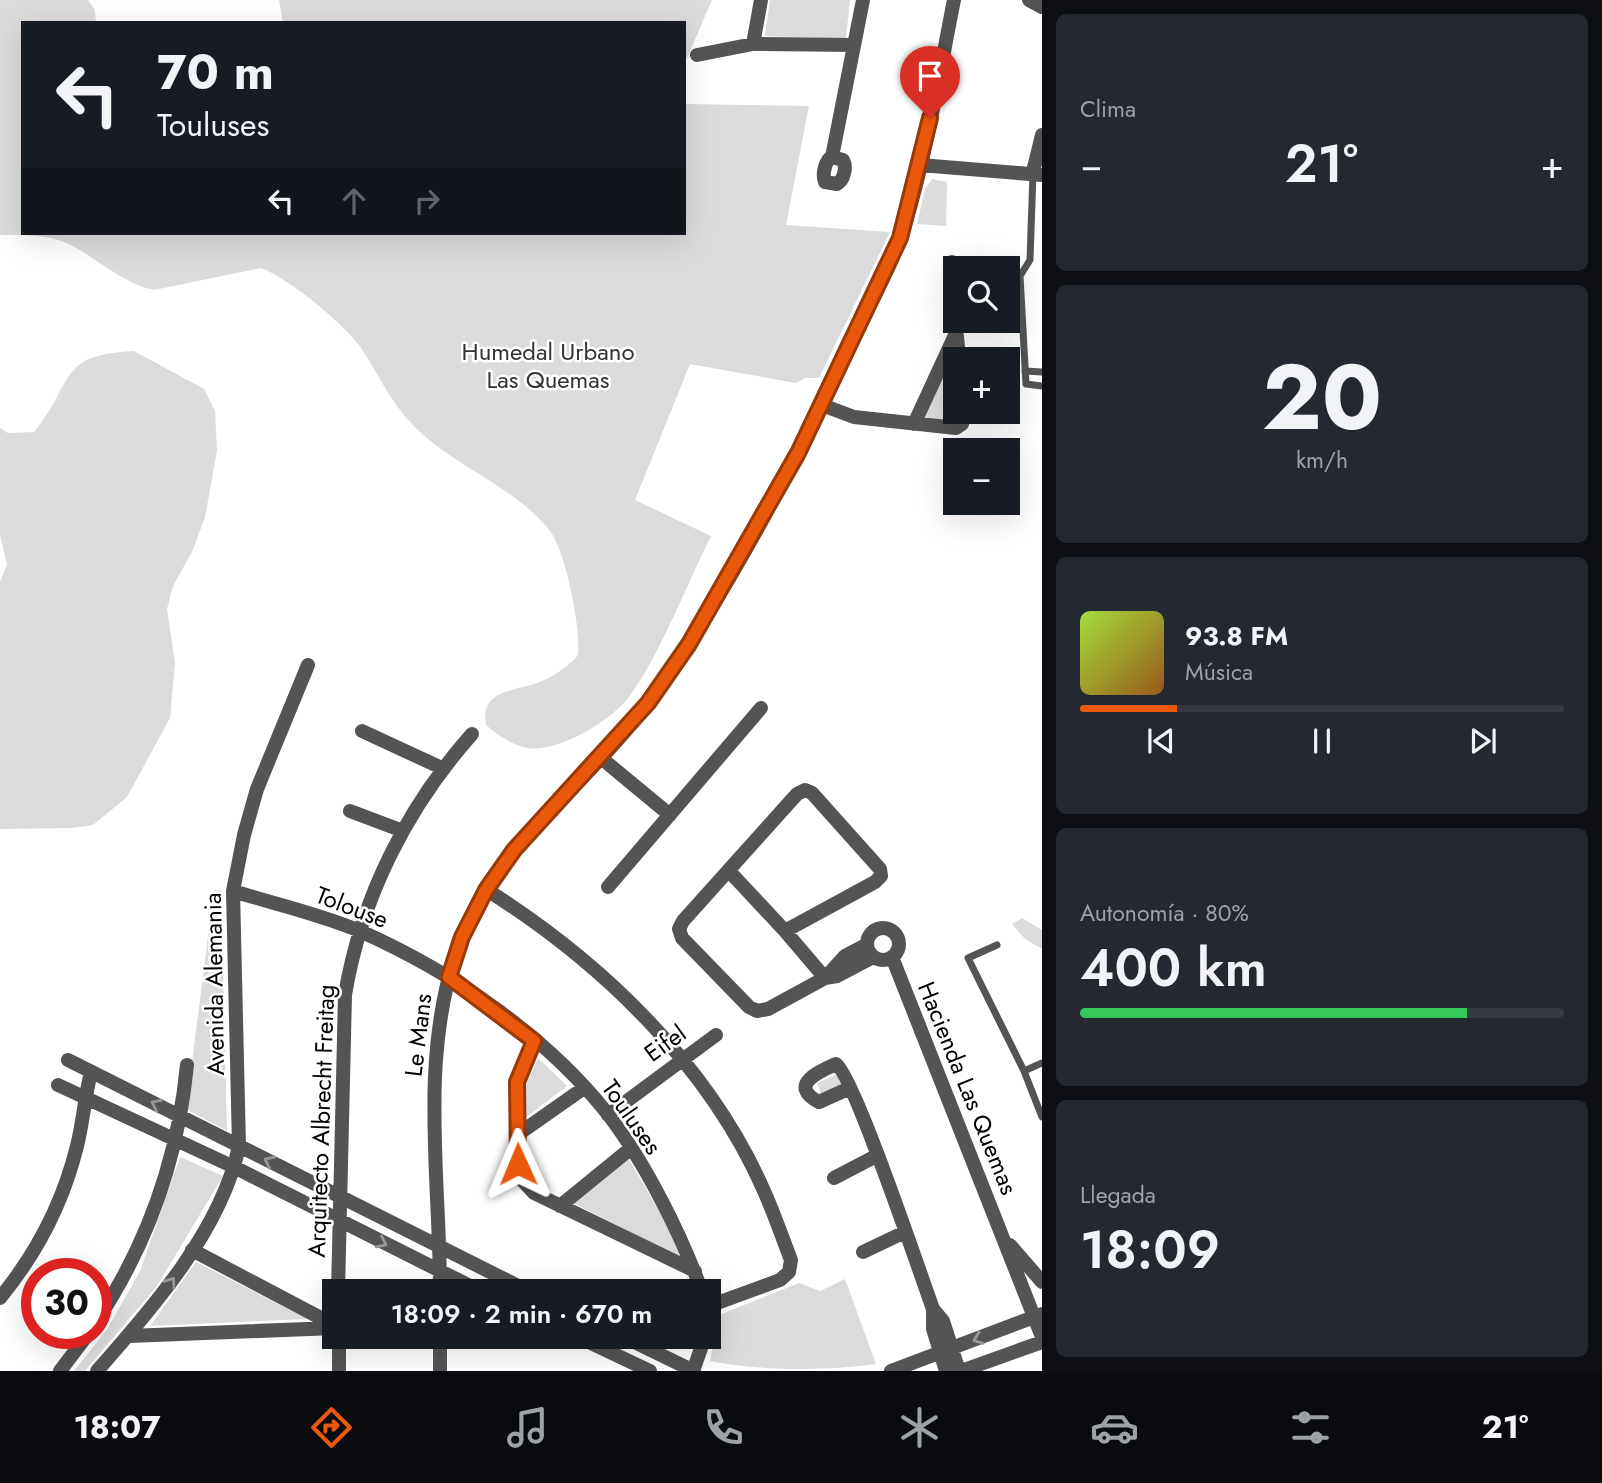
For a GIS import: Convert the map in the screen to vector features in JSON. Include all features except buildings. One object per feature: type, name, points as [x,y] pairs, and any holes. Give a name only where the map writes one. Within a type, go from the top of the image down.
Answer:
[{"type":"street","points":[[753,44],[761,0]]},
{"type":"street","points":[[832,156],[863,0]]},
{"type":"street","name":"Le Mans","points":[[440,1279],[435,1062],[439,1016],[462,937],[486,890],[514,850],[648,703],[689,644],[798,453],[896,248],[920,165],[954,0]]},
{"type":"street","points":[[1029,0],[1042,7]]},
{"type":"street","points":[[697,55],[753,44],[854,45]]},
{"type":"street","points":[[920,165],[1037,174],[1042,135]]},
{"type":"street","points":[[914,424],[952,333]]},
{"type":"street","points":[[822,405],[846,416],[956,428],[962,424]]},
{"type":"street","name":"Avenida Alemania","points":[[234,1167],[239,1146],[233,891],[244,835],[257,789],[308,665]]},
{"type":"street","points":[[608,887],[761,708]]},
{"type":"street","points":[[362,731],[442,768]]},
{"type":"street","name":"Arquitecto Albrecht Freitag","points":[[338,1279],[345,995],[359,930],[373,892],[403,831],[442,768],[472,734]]},
{"type":"street","points":[[600,757],[670,815]]},
{"type":"street","points":[[785,931],[875,882],[881,876],[880,869],[812,793],[804,790],[797,794],[683,920],[679,929],[682,938],[749,1007],[757,1011],[768,1009],[825,978],[845,956],[870,951]]},
{"type":"street","points":[[349,810],[403,831]]},
{"type":"street","points":[[729,871],[825,978]]},
{"type":"street","points":[[486,890],[543,927],[595,969],[641,1014],[680,1058],[717,1109],[749,1162],[791,1260],[789,1272],[780,1280],[721,1302]]},
{"type":"street","name":"Tolouse","points":[[233,891],[359,930],[449,977]]},
{"type":"street","name":"Hacienda Las Quemas","points":[[884,927],[890,929],[899,939],[897,953],[892,957],[879,960],[870,951],[871,932],[884,927]]},
{"type":"street","name":"Hacienda Las Quemas","points":[[892,957],[1002,1236],[1037,1316],[1042,1336]]},
{"type":"street","name":"Touluses","points":[[449,977],[534,1041],[584,1088],[608,1115],[665,1206],[698,1279]]},
{"type":"street","name":"Eifel","points":[[608,1115],[680,1058],[716,1035]]},
{"type":"street","points":[[534,1041],[517,1082],[519,1170],[523,1181],[534,1193],[695,1271]]},
{"type":"street","points":[[68,1060],[503,1279]]},
{"type":"street","name":"Avenida Alemania","points":[[176,1141],[182,1117],[187,1065]]},
{"type":"street","points":[[0,1298],[37,1247],[57,1207],[72,1165],[91,1072]]},
{"type":"street","points":[[58,1086],[234,1167],[455,1279]]},
{"type":"street","points":[[517,1135],[584,1088]]},
{"type":"street","points":[[850,1088],[878,1155],[933,1309],[943,1321],[946,1371]]},
{"type":"street","points":[[112,1293],[145,1232],[176,1141]]},
{"type":"street","points":[[561,1206],[629,1149]]},
{"type":"street","points":[[834,1178],[878,1155]]},
{"type":"street","points":[[97,1371],[129,1336],[192,1250],[234,1167]]},
{"type":"street","points":[[863,1252],[905,1232]]},
{"type":"street","points":[[1002,1236],[1042,1282]]},
{"type":"street","points":[[192,1250],[322,1320]]},
{"type":"street","points":[[891,1371],[1037,1316]]},
{"type":"street","points":[[129,1336],[322,1327]]},
{"type":"street","points":[[946,1351],[960,1371],[1042,1342]]},
{"type":"street","points":[[60,1371],[77,1349]]},
{"type":"street","points":[[339,1349],[340,1371]]},
{"type":"street","points":[[440,1349],[440,1371]]},
{"type":"street","points":[[603,1349],[650,1371]]},
{"type":"street","points":[[648,1349],[693,1371],[701,1349]]},
{"type":"lane","points":[[1037,174],[1030,260],[1020,276],[1026,384],[1042,386]]},
{"type":"lane","points":[[1025,371],[1042,372]]},
{"type":"lane","points":[[997,945],[968,958],[1024,1071],[1042,1117]]},
{"type":"lane","points":[[1024,1071],[1042,1063]]},
{"type":"green space","name":"Humedal Urbano Las Quemas","points":[[0,0],[88,0],[95,10],[96,21],[21,21],[21,235],[686,235],[686,104],[809,106],[786,225],[890,232],[819,378],[805,378],[796,383],[690,364],[635,500],[711,536],[652,661],[629,697],[597,725],[568,740],[540,748],[516,745],[500,736],[486,725],[486,713],[493,698],[548,678],[578,655],[571,591],[556,541],[550,531],[519,501],[445,452],[411,423],[390,396],[361,348],[342,326],[286,282],[261,268],[154,290],[121,277],[63,241],[36,236],[0,235]]},
{"type":"green space","points":[[279,0],[712,0],[686,60],[686,21],[283,21]]},
{"type":"green space","points":[[770,0],[850,0],[846,39],[765,36]]},
{"type":"green space","points":[[932,179],[947,182],[946,226],[917,224],[925,189]]},
{"type":"green space","points":[[134,351],[204,389],[215,411],[217,451],[205,517],[192,552],[173,586],[167,609],[175,662],[170,718],[127,797],[93,825],[0,829],[0,582],[7,564],[0,536],[0,428],[8,433],[34,432],[70,374],[79,365],[91,358]]},
{"type":"green space","points":[[943,370],[943,424],[919,422]]},
{"type":"green space","points":[[214,890],[221,891],[227,1131],[186,1109]]},
{"type":"green space","points":[[1022,918],[1042,930],[1042,949],[1025,939],[1012,924]]},
{"type":"green space","points":[[538,1058],[567,1086],[524,1119],[526,1085]]},
{"type":"green space","points":[[840,1073],[847,1088],[823,1099],[817,1083]]},
{"type":"green space","points":[[627,1156],[664,1219],[681,1258],[573,1203]]},
{"type":"green space","points":[[180,1157],[223,1176],[157,1286],[112,1339],[112,1321],[140,1271]]},
{"type":"green space","points":[[196,1262],[307,1319],[150,1326]]},
{"type":"green space","points":[[845,1279],[876,1364],[793,1369],[750,1367],[710,1361],[712,1349],[721,1349],[721,1314],[799,1283],[820,1291]]},
{"type":"green space","points":[[91,1349],[104,1349],[85,1371],[74,1371]]},
{"type":"route","points":[[518,1164],[517,1082],[534,1041],[449,977],[462,937],[477,905],[514,850],[648,703],[689,644],[798,453],[896,248],[905,223],[930,118]]}]
